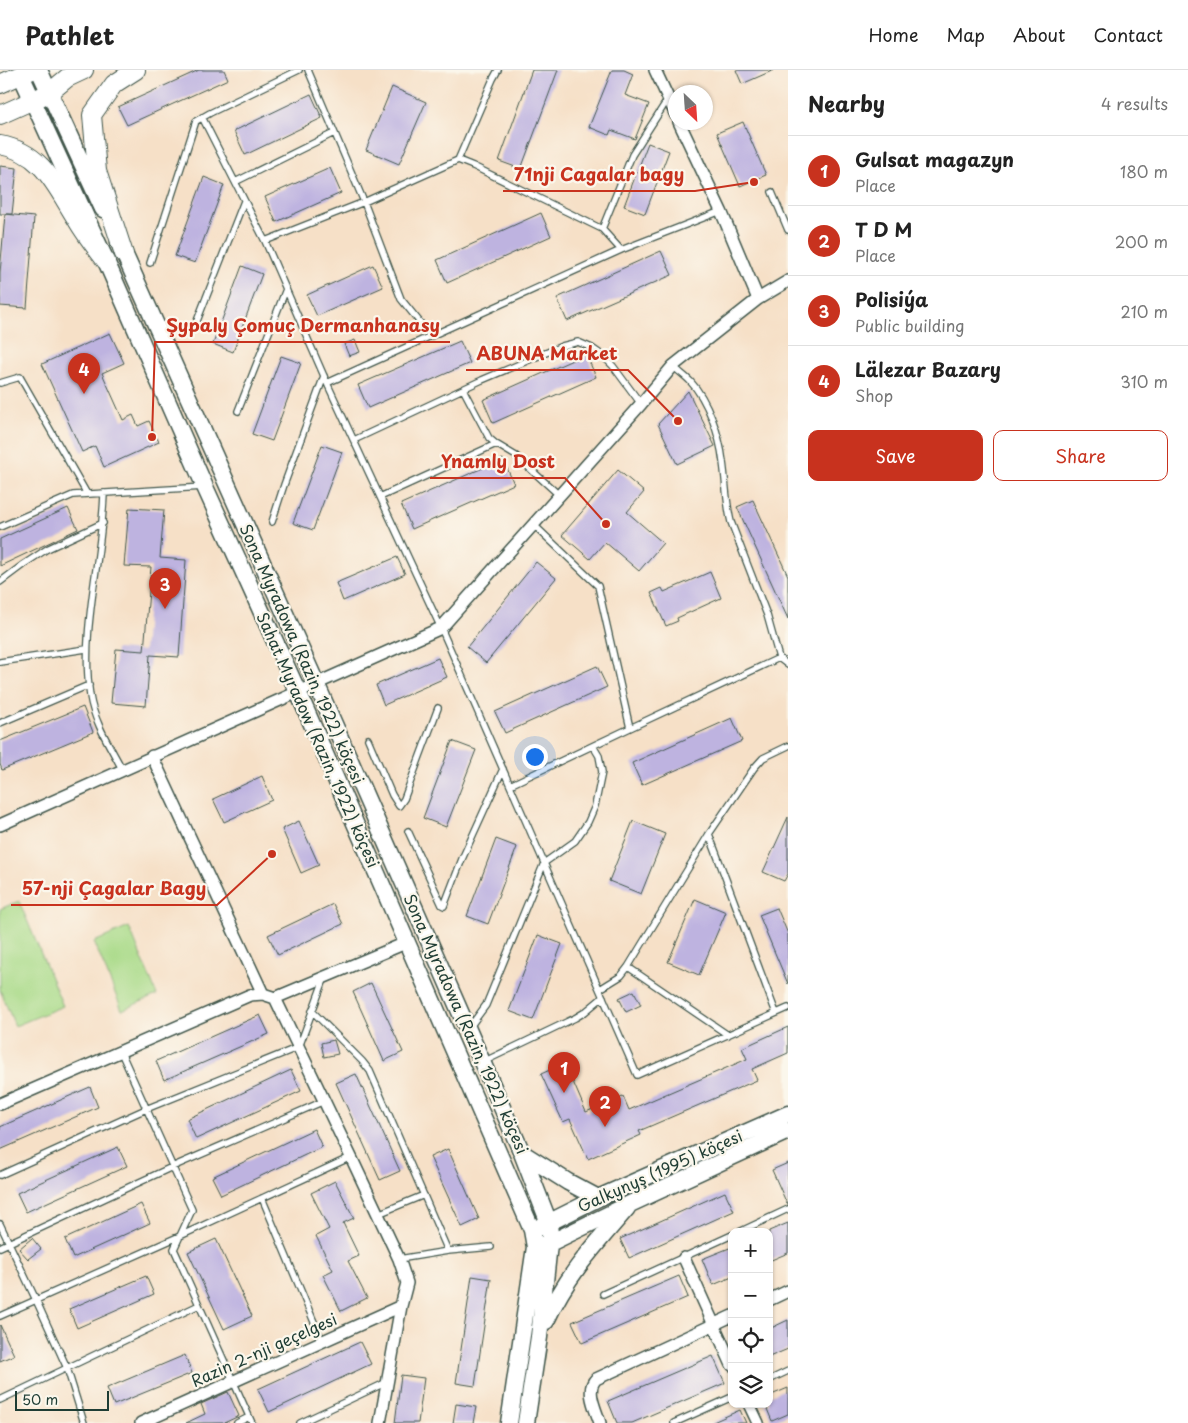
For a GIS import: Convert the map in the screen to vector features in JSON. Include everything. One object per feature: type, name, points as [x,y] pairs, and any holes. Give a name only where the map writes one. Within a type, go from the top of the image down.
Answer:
[{"type":"main road","name":"Sona Myradowa (Razin, 1922) köçesi","points":[[39,70],[41,97],[124,254],[316,683],[522,1152],[549,1223],[542,1245]]},
{"type":"main road","points":[[0,115],[41,97],[67,78],[84,70]]},
{"type":"main road","points":[[124,254],[96,171],[92,115],[114,84],[136,70]]},
{"type":"main road","points":[[0,84],[27,72]]},
{"type":"main road","name":"Sahat Myradow (Razin, 1922) köçesi","points":[[27,72],[41,97],[106,261],[204,487],[298,692],[532,1230],[542,1245],[539,1337],[526,1423]]},
{"type":"main road","points":[[0,145],[14,147],[28,154],[48,173],[78,222],[106,261]]},
{"type":"main road","name":"Galkynyş (1995) köçesi","points":[[532,1230],[598,1198],[788,1114]]},
{"type":"main road","name":"Galkynyş (1995) köçesi","points":[[542,1245],[788,1131]]},
{"type":"main road","points":[[522,1152],[568,1182],[598,1198]]},
{"type":"main road","points":[[539,1337],[558,1296],[576,1268],[632,1203]]},
{"type":"main road","name":"Sahat Myradow (Razin, 1922) köçesi","points":[[509,1423],[542,1245]]},
{"type":"street","points":[[654,70],[668,99]]},
{"type":"street","points":[[683,130],[721,211],[758,299]]},
{"type":"street","points":[[0,825],[441,628],[673,366],[758,299],[788,281]]},
{"type":"street","points":[[152,756],[263,994]]},
{"type":"street","points":[[0,1104],[120,1050],[250,995],[263,994],[275,998],[408,942]]},
{"type":"street","points":[[275,998],[399,1259],[407,1283],[401,1306],[380,1423]]},
{"type":"street","points":[[684,1258],[731,1363]]},
{"type":"street","points":[[773,1298],[788,1291]]},
{"type":"street","name":"Razin 2-nji geçelgesi","points":[[141,1423],[401,1306]]},
{"type":"street","points":[[600,1423],[590,1389],[596,1379],[728,1318]]},
{"type":"street","points":[[751,1408],[758,1423]]},
{"type":"lane","points":[[150,263],[196,121],[299,70]]},
{"type":"lane","points":[[308,70],[364,202],[401,298],[431,336]]},
{"type":"lane","points":[[265,241],[364,202],[458,160],[498,70]]},
{"type":"lane","points":[[602,229],[632,155],[668,99]]},
{"type":"lane","points":[[202,117],[265,241],[327,383],[441,628],[637,1075],[788,1008]]},
{"type":"lane","points":[[235,182],[334,133]]},
{"type":"lane","points":[[458,160],[602,229],[621,250]]},
{"type":"lane","points":[[772,192],[788,230]]},
{"type":"lane","points":[[195,326],[244,201]]},
{"type":"lane","points":[[327,383],[621,250],[721,211]]},
{"type":"lane","points":[[238,411],[286,289]]},
{"type":"lane","points":[[354,440],[463,389],[562,346],[578,342],[602,355],[613,366],[641,404]]},
{"type":"lane","points":[[673,366],[702,397],[718,434],[731,522],[767,614],[779,658],[788,665]]},
{"type":"lane","points":[[272,522],[324,376]]},
{"type":"lane","points":[[0,383],[20,377],[87,494]]},
{"type":"lane","points":[[463,389],[489,438],[516,456],[560,495]]},
{"type":"lane","points":[[380,497],[496,444]]},
{"type":"lane","points":[[0,527],[73,495],[204,487]]},
{"type":"lane","points":[[104,493],[103,523],[86,649],[90,696],[96,717],[122,769]]},
{"type":"lane","points":[[0,582],[47,549],[103,523]]},
{"type":"lane","points":[[533,524],[598,586],[630,728]]},
{"type":"lane","points":[[0,662],[86,649]]},
{"type":"lane","points":[[510,785],[779,658]]},
{"type":"lane","points":[[0,723],[89,685]]},
{"type":"lane","points":[[368,739],[392,795],[399,806],[404,799],[438,708]]},
{"type":"lane","points":[[468,1030],[486,1005],[544,863],[574,841],[588,822],[595,806],[602,772],[599,756],[593,746]]},
{"type":"lane","points":[[600,989],[621,976],[628,967],[709,834],[754,768],[763,758],[788,746]]},
{"type":"lane","points":[[408,831],[444,906],[462,859],[503,769]]},
{"type":"lane","points":[[709,834],[776,1013]]},
{"type":"lane","points":[[628,967],[728,1035]]},
{"type":"lane","points":[[0,1175],[146,1109],[298,1047],[325,977]]},
{"type":"lane","points":[[482,1062],[575,1018],[586,1012],[603,997]]},
{"type":"lane","points":[[312,1012],[370,1070],[448,1251]]},
{"type":"lane","points":[[120,1050],[192,1210],[174,1249],[251,1420],[237,1423]]},
{"type":"lane","points":[[0,1247],[172,1167],[324,1100]]},
{"type":"lane","points":[[0,1316],[351,1157]]},
{"type":"lane","points":[[378,1214],[424,1195]]},
{"type":"lane","points":[[262,1198],[322,1341]]},
{"type":"lane","points":[[748,1228],[788,1209]]},
{"type":"lane","points":[[0,1224],[67,1368],[84,1423]]},
{"type":"lane","points":[[602,1294],[728,1237]]},
{"type":"lane","points":[[399,1259],[448,1251],[492,1247]]},
{"type":"lane","points":[[0,1400],[198,1305]]},
{"type":"lane","points":[[773,1378],[788,1371]]},
{"type":"lane","points":[[300,1423],[387,1382]]},
{"type":"lane","points":[[674,1423],[728,1399]]},
{"type":"green space","points":[[19,901],[63,1006],[15,1026],[0,990],[0,909]]},
{"type":"green space","points":[[129,927],[157,995],[122,1010],[94,942]]},
{"type":"building","points":[[199,70],[224,70],[228,79],[127,125],[118,107]]},
{"type":"building","points":[[532,70],[558,70],[521,169],[499,161]]},
{"type":"building","points":[[612,70],[624,70],[633,74],[625,95],[649,104],[635,139],[611,130],[609,135],[589,127]]},
{"type":"building","points":[[736,70],[774,70],[742,84]]},
{"type":"building","points":[[392,87],[426,102],[399,164],[366,150]]},
{"type":"building","points":[[311,94],[322,118],[245,155],[234,131]]},
{"type":"building","points":[[743,122],[766,175],[740,186],[717,133]]},
{"type":"building","points":[[648,143],[669,151],[645,214],[624,206]]},
{"type":"building","points":[[0,166],[17,168],[12,214],[0,214]]},
{"type":"building","points":[[330,168],[341,193],[276,222],[265,197]]},
{"type":"building","points":[[204,177],[224,185],[195,263],[175,256]]},
{"type":"building","points":[[541,213],[551,236],[447,283],[437,260]]},
{"type":"building","points":[[5,214],[34,217],[27,308],[0,306],[0,273]]},
{"type":"building","points":[[661,251],[672,275],[567,321],[557,298]]},
{"type":"building","points":[[373,265],[383,287],[317,316],[307,295]]},
{"type":"building","points":[[242,266],[262,274],[233,352],[213,344]]},
{"type":"building","points":[[110,333],[124,363],[102,373],[123,420],[133,415],[138,426],[149,421],[159,442],[104,467],[95,446],[82,452],[42,364]]},
{"type":"building","points":[[355,340],[360,352],[349,356],[344,344]]},
{"type":"building","points":[[460,341],[470,363],[368,408],[358,385]]},
{"type":"building","points":[[586,354],[596,377],[493,423],[483,400]]},
{"type":"building","points":[[281,356],[301,363],[272,441],[252,434]]},
{"type":"building","points":[[688,391],[715,446],[677,464],[658,424]]},
{"type":"building","points":[[322,445],[342,452],[313,530],[293,523]]},
{"type":"building","points":[[503,459],[514,484],[412,529],[401,504]]},
{"type":"building","points":[[618,470],[644,492],[627,512],[663,543],[639,571],[605,542],[590,559],[562,535]]},
{"type":"building","points":[[753,500],[788,576],[788,619],[737,507]]},
{"type":"building","points":[[68,508],[78,529],[0,566],[0,539]]},
{"type":"building","points":[[129,508],[164,510],[160,558],[186,560],[179,657],[150,655],[146,706],[111,703],[116,649],[144,651],[151,567],[124,566]]},
{"type":"building","points":[[397,557],[405,574],[343,601],[336,583]]},
{"type":"building","points":[[536,562],[556,578],[486,663],[467,647]]},
{"type":"building","points":[[710,572],[721,598],[677,618],[678,621],[666,626],[651,593],[662,588],[664,592]]},
{"type":"building","points":[[438,658],[447,677],[384,705],[376,685]]},
{"type":"building","points":[[597,666],[607,687],[505,733],[495,712]]},
{"type":"building","points":[[83,707],[93,732],[2,770],[0,764],[0,741]]},
{"type":"building","points":[[732,718],[742,741],[642,785],[632,763]]},
{"type":"building","points":[[452,741],[476,750],[446,827],[423,818]]},
{"type":"building","points":[[262,776],[272,800],[224,822],[213,799]]},
{"type":"building","points":[[788,817],[788,874],[784,881],[763,872]]},
{"type":"building","points":[[299,821],[319,865],[301,873],[282,829]]},
{"type":"building","points":[[633,821],[665,834],[641,894],[609,881]]},
{"type":"building","points":[[496,839],[517,847],[488,924],[467,916]]},
{"type":"building","points":[[695,899],[726,912],[699,975],[668,962]]},
{"type":"building","points":[[333,904],[343,924],[278,955],[268,935]]},
{"type":"building","points":[[777,908],[788,934],[788,984],[759,915]]},
{"type":"building","points":[[538,935],[562,944],[533,1020],[509,1011]]},
{"type":"building","points":[[371,983],[403,1052],[384,1061],[353,992]]},
{"type":"building","points":[[634,991],[641,1005],[626,1012],[619,998]]},
{"type":"building","points":[[260,1015],[269,1034],[164,1080],[156,1061]]},
{"type":"building","points":[[788,1027],[788,1053],[752,1069],[757,1080],[639,1131],[641,1135],[588,1159],[570,1119],[563,1122],[541,1074],[565,1063],[586,1112],[623,1096],[629,1110],[747,1059],[742,1048]]},
{"type":"building","points":[[334,1040],[338,1054],[324,1057],[321,1043]]},
{"type":"building","points":[[291,1070],[301,1091],[196,1139],[187,1119]]},
{"type":"building","points":[[356,1074],[400,1171],[380,1180],[336,1083]]},
{"type":"building","points":[[90,1087],[98,1107],[0,1150],[0,1127]]},
{"type":"building","points":[[314,1129],[322,1147],[221,1195],[212,1177]]},
{"type":"building","points":[[118,1147],[127,1166],[26,1212],[17,1193]]},
{"type":"building","points":[[448,1149],[479,1219],[462,1227],[430,1157]]},
{"type":"building","points":[[788,1163],[788,1204],[787,1204],[772,1170]]},
{"type":"building","points":[[335,1181],[354,1218],[343,1223],[359,1256],[348,1261],[367,1298],[341,1311],[323,1275],[333,1270],[316,1236],[329,1229],[311,1193]]},
{"type":"building","points":[[725,1192],[734,1211],[629,1258],[620,1239]]},
{"type":"building","points":[[141,1204],[150,1223],[73,1258],[65,1239]]},
{"type":"building","points":[[788,1223],[788,1253],[773,1259],[773,1229]]},
{"type":"building","points":[[32,1238],[41,1249],[28,1259],[19,1249]]},
{"type":"building","points":[[216,1239],[252,1316],[224,1329],[188,1252]]},
{"type":"building","points":[[728,1249],[728,1279],[713,1285],[702,1259]]},
{"type":"building","points":[[146,1276],[154,1294],[77,1328],[69,1309]]},
{"type":"building","points":[[472,1276],[491,1279],[475,1386],[456,1383]]},
{"type":"building","points":[[679,1276],[688,1297],[582,1343],[572,1322]]},
{"type":"building","points":[[788,1320],[788,1349],[773,1355],[773,1327]]},
{"type":"building","points":[[0,1325],[14,1355],[0,1361]]},
{"type":"building","points":[[360,1342],[371,1364],[269,1412],[258,1389]]},
{"type":"building","points":[[185,1355],[192,1373],[114,1405],[107,1388]]},
{"type":"building","points":[[713,1356],[725,1383],[632,1423],[617,1423],[608,1401]]},
{"type":"building","points":[[401,1375],[424,1378],[418,1423],[395,1423]]},
{"type":"building","points":[[788,1388],[788,1414],[772,1421],[767,1408],[773,1408],[773,1394]]},
{"type":"building","points":[[228,1392],[239,1416],[224,1423],[186,1423],[205,1414],[201,1404]]},
{"type":"building","points":[[456,1404],[476,1407],[473,1423],[453,1423]]},
{"type":"building","points":[[740,1410],[746,1423],[711,1423]]},
{"type":"place","name":"71nji Cagalar bagy","points":[[754,182]]},
{"type":"place","name":"Lälezar Bazary","points":[[84,394]]},
{"type":"place","name":"ABUNA Market","points":[[678,421]]},
{"type":"place","name":"Şypaly Çomuç Dermanhanasy","points":[[152,437]]},
{"type":"place","name":"Ynamly Dost","points":[[606,524]]},
{"type":"place","name":"Polisiýa","points":[[165,609]]},
{"type":"place","name":"57-nji Çagalar Bagy","points":[[272,854]]},
{"type":"place","name":"Gulsat magazyn","points":[[564,1093]]},
{"type":"place","name":"T D M","points":[[605,1127]]}]
